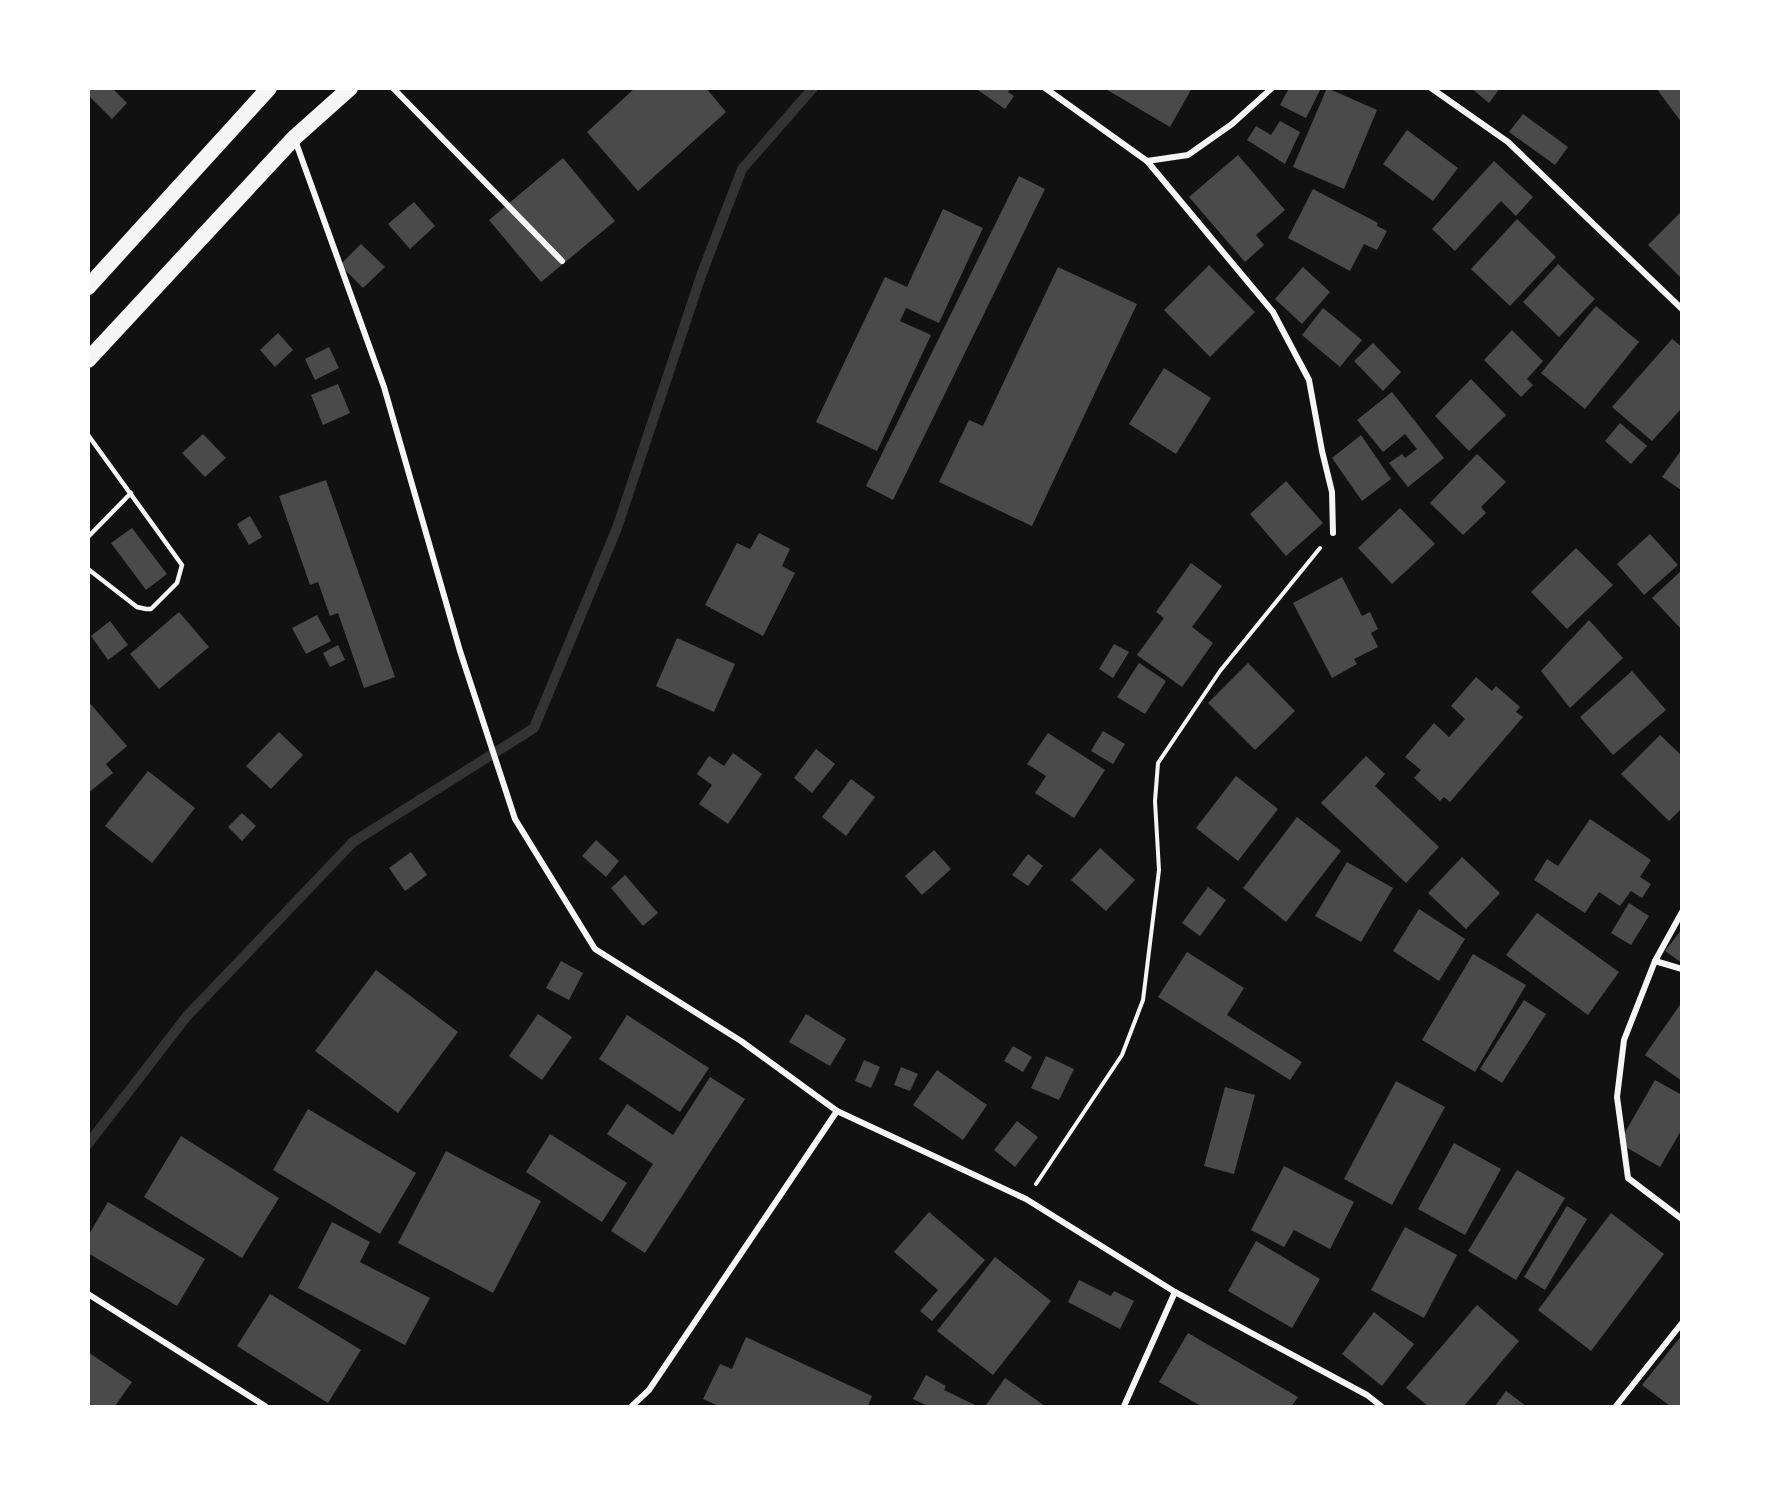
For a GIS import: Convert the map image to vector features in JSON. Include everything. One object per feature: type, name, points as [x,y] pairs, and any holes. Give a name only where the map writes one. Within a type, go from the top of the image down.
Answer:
[{"type":"highway","points":[[88,287],[269,88]]},
{"type":"highway","points":[[88,360],[294,138],[350,88]]},
{"type":"street","points":[[393,88],[562,261]]},
{"type":"street","points":[[1045,88],[1147,161],[1273,312],[1309,380],[1332,492],[1333,533]]},
{"type":"street","points":[[1147,161],[1188,155],[1232,124],[1272,88]]},
{"type":"street","points":[[1431,88],[1508,142],[1682,309]]},
{"type":"street","points":[[294,138],[384,387],[460,651],[515,819],[595,949],[741,1041],[837,1111],[1026,1199],[1175,1292],[1367,1395],[1382,1407]]},
{"type":"street","points":[[1682,912],[1655,961],[1624,1040],[1617,1097],[1628,1178],[1682,1219]]},
{"type":"street","points":[[1655,961],[1682,969]]},
{"type":"street","points":[[632,1407],[650,1390],[837,1111]]},
{"type":"street","points":[[1124,1407],[1175,1292]]},
{"type":"street","points":[[88,1294],[265,1407]]},
{"type":"street","points":[[1616,1407],[1682,1323]]},
{"type":"lane","points":[[88,435],[182,565],[177,583],[151,609],[137,607],[88,569]]},
{"type":"lane","points":[[88,537],[131,493]]},
{"type":"path","points":[[1026,1199],[1122,1055],[1143,1000],[1159,870],[1155,801],[1158,763],[1220,671],[1333,533]]},
{"type":"building","points":[[88,88],[112,88],[127,103],[112,119],[88,95]]},
{"type":"building","points":[[635,88],[706,88],[726,112],[638,191],[587,132]]},
{"type":"building","points":[[975,88],[1011,88],[1008,92],[1014,96],[1005,109]]},
{"type":"building","points":[[1104,88],[1192,88],[1170,127]]},
{"type":"building","points":[[1289,88],[1320,90],[1306,118],[1280,105]]},
{"type":"building","points":[[1327,88],[1377,110],[1344,189],[1293,167]]},
{"type":"building","points":[[1471,88],[1500,88],[1489,103]]},
{"type":"building","points":[[1656,88],[1682,88],[1682,123]]},
{"type":"building","points":[[1523,114],[1568,147],[1555,165],[1509,132]]},
{"type":"building","points":[[1280,121],[1300,132],[1285,164],[1247,140],[1256,126],[1271,135]]},
{"type":"building","points":[[1407,130],[1458,168],[1433,201],[1383,164]]},
{"type":"building","points":[[1238,155],[1285,210],[1256,235],[1264,245],[1245,262],[1189,197]]},
{"type":"building","points":[[563,158],[615,221],[541,282],[489,220]]},
{"type":"building","points":[[1494,161],[1533,197],[1516,216],[1501,201],[1455,251],[1432,229]]},
{"type":"building","points":[[1019,176],[1045,189],[893,500],[866,486]]},
{"type":"building","points":[[1313,189],[1378,223],[1377,226],[1387,231],[1377,250],[1364,244],[1350,271],[1288,238]]},
{"type":"building","points":[[414,202],[435,226],[410,249],[388,224]]},
{"type":"building","points":[[943,209],[983,228],[939,323],[906,308],[900,321],[931,335],[877,451],[816,422],[885,277],[907,287]]},
{"type":"building","points":[[1682,211],[1682,279],[1648,245]]},
{"type":"building","points":[[1517,219],[1556,257],[1510,306],[1471,269]]},
{"type":"building","points":[[361,244],[385,267],[363,288],[340,265]]},
{"type":"building","points":[[1558,264],[1595,299],[1559,337],[1523,302]]},
{"type":"building","points":[[1209,265],[1255,312],[1210,357],[1164,310]]},
{"type":"building","points":[[1058,267],[1137,304],[1032,526],[939,482],[969,420],[983,426]]},
{"type":"building","points":[[1303,267],[1330,292],[1302,324],[1275,299]]},
{"type":"building","points":[[1596,306],[1639,342],[1585,409],[1541,373]]},
{"type":"building","points":[[1323,308],[1362,340],[1340,367],[1302,335]]},
{"type":"building","points":[[1512,330],[1543,361],[1527,379],[1533,385],[1521,397],[1484,360]]},
{"type":"building","points":[[278,333],[293,350],[275,367],[260,350]]},
{"type":"building","points":[[1672,339],[1682,347],[1682,408],[1652,441],[1612,407]]},
{"type":"building","points":[[1373,343],[1401,372],[1383,391],[1354,361]]},
{"type":"building","points":[[329,347],[339,368],[315,380],[305,359]]},
{"type":"building","points":[[1164,368],[1211,398],[1176,454],[1129,424]]},
{"type":"building","points":[[1471,379],[1506,415],[1469,451],[1435,416]]},
{"type":"building","points":[[338,384],[350,413],[323,425],[311,395]]},
{"type":"building","points":[[1392,392],[1444,458],[1408,487],[1389,463],[1402,454],[1405,458],[1417,449],[1405,434],[1383,452],[1357,420]]},
{"type":"building","points":[[1620,423],[1647,446],[1631,464],[1605,441]]},
{"type":"building","points":[[203,434],[226,458],[205,477],[182,453]]},
{"type":"building","points":[[1361,435],[1391,479],[1362,501],[1332,458]]},
{"type":"building","points":[[1682,449],[1682,489],[1681,490],[1662,477]]},
{"type":"building","points":[[1477,454],[1506,482],[1481,507],[1486,513],[1463,535],[1430,503]]},
{"type":"building","points":[[326,480],[395,677],[364,688],[338,613],[330,616],[318,582],[310,585],[279,496]]},
{"type":"building","points":[[1286,481],[1323,523],[1286,556],[1250,514]]},
{"type":"building","points":[[1400,508],[1435,544],[1392,584],[1358,548]]},
{"type":"building","points":[[250,516],[262,537],[249,545],[237,524]]},
{"type":"building","points":[[132,528],[167,574],[146,590],[111,543]]},
{"type":"building","points":[[759,533],[790,549],[782,566],[795,573],[763,636],[705,605],[737,543],[750,549]]},
{"type":"building","points":[[1650,534],[1678,565],[1644,595],[1617,564]]},
{"type":"building","points":[[1576,548],[1613,585],[1567,629],[1531,592]]},
{"type":"building","points":[[1191,563],[1222,586],[1192,627],[1213,643],[1182,687],[1137,655],[1164,618],[1156,612]]},
{"type":"building","points":[[1682,570],[1682,630],[1652,598]]},
{"type":"building","points":[[1342,577],[1362,616],[1370,612],[1378,629],[1371,633],[1378,647],[1354,659],[1357,664],[1332,678],[1293,603]]},
{"type":"building","points":[[179,612],[209,647],[159,689],[130,654]]},
{"type":"building","points":[[317,615],[331,641],[306,654],[292,628]]},
{"type":"building","points":[[1589,620],[1623,658],[1570,708],[1541,671]]},
{"type":"building","points":[[110,621],[128,645],[108,660],[91,636]]},
{"type":"building","points":[[677,638],[735,664],[714,712],[656,686]]},
{"type":"building","points":[[1114,644],[1129,652],[1113,678],[1099,669]]},
{"type":"building","points":[[338,645],[345,660],[330,667],[323,653]]},
{"type":"building","points":[[1139,663],[1166,681],[1145,714],[1117,697]]},
{"type":"building","points":[[1248,663],[1295,711],[1255,750],[1208,703]]},
{"type":"building","points":[[1632,671],[1666,710],[1613,755],[1580,717]]},
{"type":"building","points":[[1476,677],[1492,691],[1496,686],[1520,707],[1516,712],[1523,717],[1450,802],[1444,797],[1440,801],[1414,778],[1421,770],[1405,757],[1434,723],[1449,737],[1465,719],[1451,706]]},
{"type":"building","points":[[88,701],[127,746],[106,764],[113,773],[88,793]]},
{"type":"building","points":[[1103,731],[1125,744],[1113,764],[1091,751]]},
{"type":"building","points":[[279,732],[303,755],[271,789],[246,766]]},
{"type":"building","points":[[1048,733],[1105,770],[1074,818],[1035,793],[1046,776],[1027,764]]},
{"type":"building","points":[[1660,735],[1682,756],[1682,808],[1669,821],[1621,774]]},
{"type":"building","points":[[816,749],[835,764],[812,793],[794,778]]},
{"type":"building","points":[[733,753],[762,774],[728,824],[699,804],[712,785],[697,774],[709,756],[724,766]]},
{"type":"building","points":[[1366,756],[1385,774],[1375,786],[1439,847],[1406,883],[1321,803]]},
{"type":"building","points":[[148,771],[195,808],[152,863],[105,826]]},
{"type":"building","points":[[1236,776],[1278,809],[1238,861],[1196,828]]},
{"type":"building","points":[[851,779],[875,797],[846,836],[822,817]]},
{"type":"building","points":[[242,813],[256,826],[242,841],[228,827]]},
{"type":"building","points":[[1297,817],[1341,851],[1286,922],[1243,888]]},
{"type":"building","points":[[1590,819],[1651,860],[1640,877],[1651,884],[1642,898],[1631,891],[1620,906],[1599,892],[1585,913],[1534,880],[1547,859],[1558,866]]},
{"type":"building","points":[[596,840],[619,861],[606,877],[582,856]]},
{"type":"building","points":[[1100,848],[1135,880],[1106,911],[1071,880]]},
{"type":"building","points":[[934,850],[951,869],[922,895],[905,876]]},
{"type":"building","points":[[411,852],[427,875],[405,891],[389,868]]},
{"type":"building","points":[[1028,854],[1043,866],[1028,886],[1012,875]]},
{"type":"building","points":[[1462,857],[1500,893],[1466,929],[1428,893]]},
{"type":"building","points":[[1347,862],[1393,888],[1361,942],[1315,916]]},
{"type":"building","points":[[625,875],[658,913],[643,926],[611,888]]},
{"type":"building","points":[[1208,887],[1226,900],[1200,936],[1182,923]]},
{"type":"building","points":[[1629,903],[1649,916],[1631,945],[1611,933]]},
{"type":"building","points":[[1419,909],[1465,939],[1439,981],[1393,951]]},
{"type":"building","points":[[1537,913],[1619,972],[1588,1015],[1506,955]]},
{"type":"building","points":[[1682,929],[1682,963],[1665,951]]},
{"type":"building","points":[[1187,952],[1244,988],[1227,1015],[1302,1062],[1290,1080],[1158,997]]},
{"type":"building","points":[[1473,954],[1526,985],[1475,1072],[1422,1040]]},
{"type":"building","points":[[561,961],[583,973],[569,1000],[546,988]]},
{"type":"building","points":[[376,970],[458,1032],[398,1113],[315,1051]]},
{"type":"building","points":[[1524,1000],[1546,1014],[1502,1083],[1480,1069]]},
{"type":"building","points":[[1682,1002],[1682,1081],[1645,1055]]},
{"type":"building","points":[[538,1014],[572,1037],[542,1080],[509,1056]]},
{"type":"building","points":[[806,1014],[846,1039],[830,1066],[789,1042]]},
{"type":"building","points":[[627,1015],[709,1068],[680,1112],[599,1059]]},
{"type":"building","points":[[1013,1046],[1032,1057],[1023,1072],[1004,1061]]},
{"type":"building","points":[[1046,1056],[1074,1069],[1059,1100],[1031,1088]]},
{"type":"building","points":[[864,1060],[880,1067],[871,1088],[855,1081]]},
{"type":"building","points":[[901,1067],[918,1074],[910,1091],[894,1085]]},
{"type":"building","points":[[937,1070],[987,1105],[963,1140],[913,1105]]},
{"type":"building","points":[[710,1077],[745,1099],[645,1253],[611,1231],[653,1164],[607,1134],[627,1104],[673,1135]]},
{"type":"building","points":[[1655,1080],[1682,1095],[1682,1129],[1660,1167],[1619,1143]]},
{"type":"building","points":[[1396,1081],[1445,1107],[1392,1205],[1344,1179]]},
{"type":"building","points":[[1225,1087],[1255,1095],[1234,1174],[1204,1166]]},
{"type":"building","points":[[308,1109],[416,1173],[380,1234],[273,1170]]},
{"type":"building","points":[[1017,1121],[1038,1137],[1015,1167],[994,1150]]},
{"type":"building","points":[[550,1134],[627,1183],[602,1222],[526,1172]]},
{"type":"building","points":[[181,1136],[279,1198],[242,1258],[144,1197]]},
{"type":"building","points":[[1454,1143],[1501,1169],[1465,1235],[1418,1209]]},
{"type":"building","points":[[446,1151],[541,1201],[493,1293],[398,1243]]},
{"type":"building","points":[[1284,1166],[1354,1202],[1330,1249],[1294,1230],[1284,1247],[1251,1230]]},
{"type":"building","points":[[1517,1170],[1565,1198],[1516,1280],[1468,1251]]},
{"type":"building","points":[[108,1202],[205,1259],[177,1306],[88,1253],[88,1236]]},
{"type":"building","points":[[1567,1206],[1587,1219],[1545,1290],[1524,1277]]},
{"type":"building","points":[[929,1212],[985,1260],[932,1321],[920,1311],[938,1290],[894,1252]]},
{"type":"building","points":[[1611,1213],[1664,1254],[1591,1351],[1538,1310]]},
{"type":"building","points":[[332,1222],[370,1242],[360,1262],[430,1298],[405,1345],[298,1288]]},
{"type":"building","points":[[1405,1227],[1457,1255],[1424,1318],[1371,1290]]},
{"type":"building","points":[[1256,1241],[1320,1279],[1292,1328],[1228,1291]]},
{"type":"building","points":[[995,1257],[1051,1301],[993,1375],[937,1331]]},
{"type":"building","points":[[1079,1280],[1111,1296],[1114,1291],[1134,1301],[1120,1329],[1068,1302]]},
{"type":"building","points":[[270,1294],[361,1350],[328,1403],[237,1346]]},
{"type":"building","points":[[1477,1305],[1519,1341],[1464,1406],[1428,1406],[1406,1388]]},
{"type":"building","points":[[1374,1312],[1414,1344],[1382,1386],[1342,1354]]},
{"type":"building","points":[[1188,1333],[1298,1397],[1292,1406],[1201,1406],[1159,1382]]},
{"type":"building","points":[[1682,1335],[1682,1406],[1670,1406],[1642,1385]]},
{"type":"building","points":[[746,1337],[872,1396],[868,1406],[719,1406],[703,1399],[720,1364],[732,1369]]},
{"type":"building","points":[[88,1352],[132,1382],[115,1406],[88,1406]]},
{"type":"building","points":[[926,1375],[946,1386],[944,1390],[977,1406],[928,1406],[913,1399]]},
{"type":"building","points":[[1005,1378],[1045,1406],[986,1405]]},
{"type":"building","points":[[1506,1391],[1526,1406],[1495,1406]]},
{"type":"waterway","points":[[88,1144],[187,1016],[353,842],[534,728],[617,528],[702,273],[742,169],[813,88]]}]
